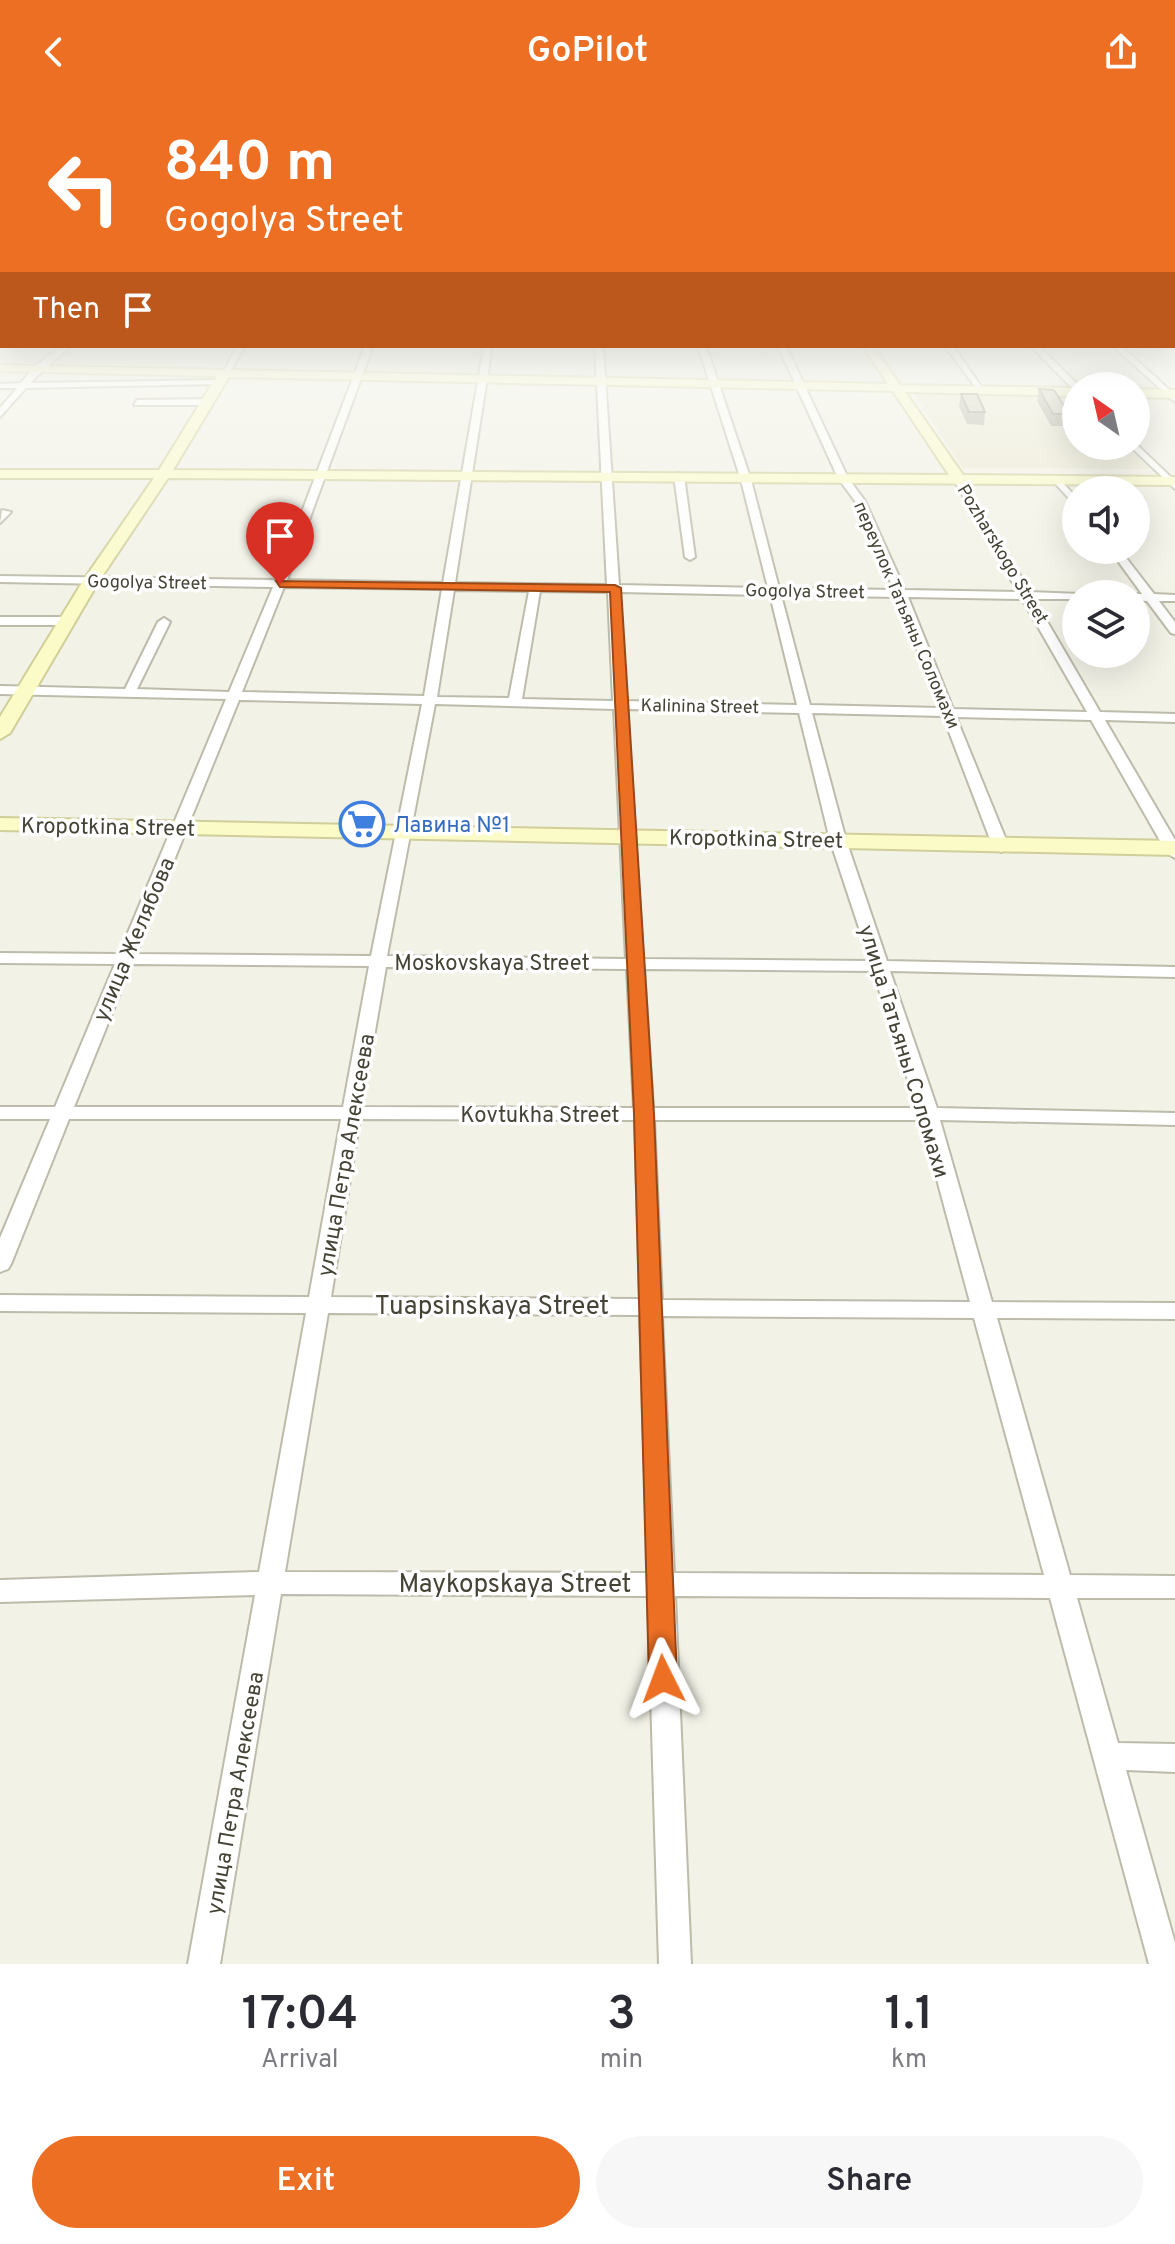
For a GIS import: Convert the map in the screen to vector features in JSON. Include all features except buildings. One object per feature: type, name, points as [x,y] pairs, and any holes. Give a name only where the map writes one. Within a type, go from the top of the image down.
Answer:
[{"type":"main road","points":[[0,733],[91,581],[194,423]]},
{"type":"main road","name":"Pozharskogo Street","points":[[921,423],[958,478]]},
{"type":"main road","points":[[0,474],[745,476],[1173,483]]},
{"type":"main road","name":"Kropotkina Street","points":[[0,824],[838,840],[1174,850]]},
{"type":"street","name":"улица Желябова","points":[[0,1264],[280,584],[339,423]]},
{"type":"street","name":"улица Петра Алексеева","points":[[204,1964],[378,961],[430,698],[475,423]]},
{"type":"street","points":[[605,423],[633,963],[644,1114],[675,1964]]},
{"type":"street","name":"улица Татьяны Соломахи","points":[[727,423],[777,590],[802,709],[838,840],[929,1114],[981,1312],[1165,1964]]},
{"type":"street","name":"переулок Татьяны Соломахи","points":[[817,423],[843,478],[860,501],[901,593],[1001,847]]},
{"type":"street","points":[[1149,460],[1173,483]]},
{"type":"street","points":[[679,476],[690,557]]},
{"type":"street","name":"Pozharskogo Street","points":[[958,478],[1174,850]]},
{"type":"street","points":[[1057,480],[1062,486]]},
{"type":"street","points":[[1126,564],[1175,630]]},
{"type":"street","name":"Gogolya Street","points":[[0,579],[1062,596]]},
{"type":"street","points":[[515,701],[535,587]]},
{"type":"street","points":[[1150,598],[1175,598]]},
{"type":"street","points":[[0,621],[67,621]]},
{"type":"street","points":[[129,693],[164,622]]},
{"type":"street","name":"Kalinina Street","points":[[0,690],[1175,718]]},
{"type":"street","name":"Moskovskaya Street","points":[[0,958],[633,963],[1175,972]]},
{"type":"street","name":"Kovtukha Street","points":[[0,1113],[929,1114],[1175,1119]]},
{"type":"street","name":"Tuapsinskaya Street","points":[[0,1303],[1175,1311]]},
{"type":"street","name":"Maykopskaya Street","points":[[0,1591],[271,1583],[1175,1587]]},
{"type":"street","points":[[1107,1756],[1175,1758]]},
{"type":"shaded area","points":[[933,423],[1062,423],[1062,460],[1140,460],[1149,469],[962,468]]},
{"type":"place","name":"Лавина №1","points":[[362,824]]},
{"type":"route","points":[[280,584],[615,588],[633,963],[644,1114],[663,1679]]}]
